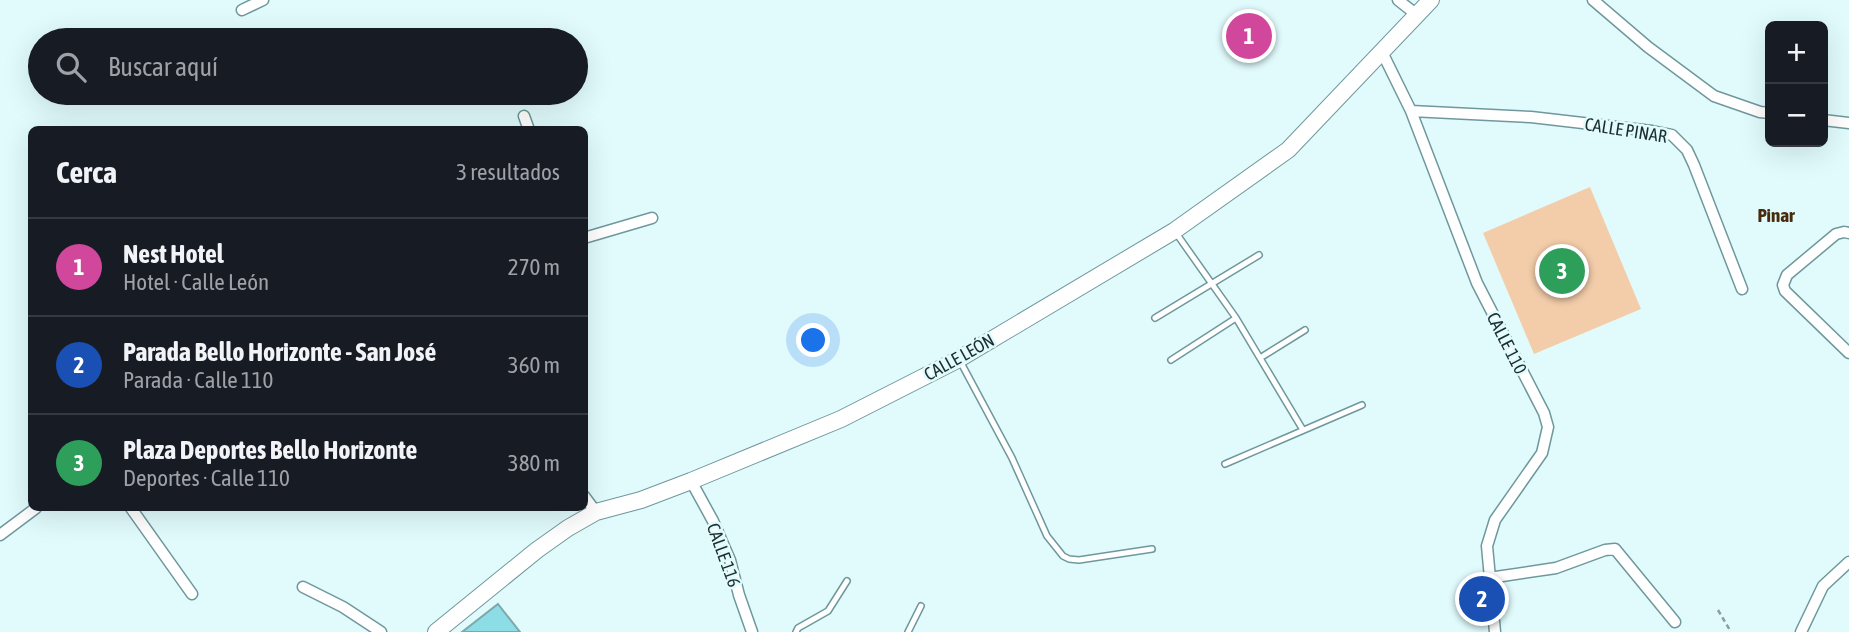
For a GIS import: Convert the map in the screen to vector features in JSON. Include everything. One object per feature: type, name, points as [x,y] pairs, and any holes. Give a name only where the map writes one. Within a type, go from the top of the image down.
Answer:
[{"type":"main road","name":"CALLE LEÓN","points":[[436,632],[537,550],[596,512],[691,481],[841,419],[959,359],[1174,231],[1288,150],[1431,0]]},
{"type":"street","points":[[242,10],[263,0]]},
{"type":"street","points":[[1398,0],[1417,15]]},
{"type":"street","points":[[1593,0],[1648,47],[1714,96],[1765,112]]},
{"type":"street","name":"CALLE 110","points":[[1382,52],[1412,111],[1477,283],[1544,414],[1548,427],[1542,453],[1494,520],[1487,545],[1494,632]]},
{"type":"street","name":"CALLE PINAR","points":[[1412,111],[1531,117],[1672,135],[1687,150],[1694,164],[1742,289]]},
{"type":"street","points":[[524,116],[527,126]]},
{"type":"street","points":[[1828,121],[1849,123]]},
{"type":"street","points":[[588,237],[652,218]]},
{"type":"street","points":[[1849,233],[1836,234],[1787,275],[1783,285],[1784,291],[1849,353]]},
{"type":"street","name":"CALLE 116","points":[[691,481],[730,560],[752,632]]},
{"type":"street","points":[[588,501],[596,512]]},
{"type":"street","points":[[0,535],[32,511]]},
{"type":"street","points":[[133,511],[192,594]]},
{"type":"street","points":[[1489,578],[1556,568],[1605,550],[1615,549],[1675,622]]},
{"type":"street","points":[[1801,632],[1823,586],[1849,562]]},
{"type":"street","points":[[303,587],[344,607],[381,632]]},
{"type":"lane","points":[[1174,231],[1237,318],[1303,430]]},
{"type":"lane","points":[[1155,318],[1259,255]]},
{"type":"lane","points":[[1171,360],[1237,318]]},
{"type":"lane","points":[[1260,358],[1305,330]]},
{"type":"lane","points":[[959,359],[1012,458],[1047,536],[1063,556],[1079,560],[1152,549]]},
{"type":"lane","points":[[1225,464],[1362,405]]},
{"type":"lane","points":[[796,632],[798,628],[828,611],[847,581]]},
{"type":"lane","points":[[908,632],[921,606]]},
{"type":"path","points":[[1718,610],[1731,632]]},
{"type":"shaded area","points":[[1590,187],[1641,309],[1534,354],[1483,233]]},
{"type":"building","points":[[498,604],[520,632],[462,632]]},
{"type":"place","name":"Nest Hotel","points":[[1249,36]]},
{"type":"place","name":"Plaza Deportes Bello Horizonte","points":[[1562,271]]},
{"type":"place","name":"Parada Bello Horizonte - San José","points":[[1482,599]]},
{"type":"district","name":"Pinar","points":[[1776,215]]}]
